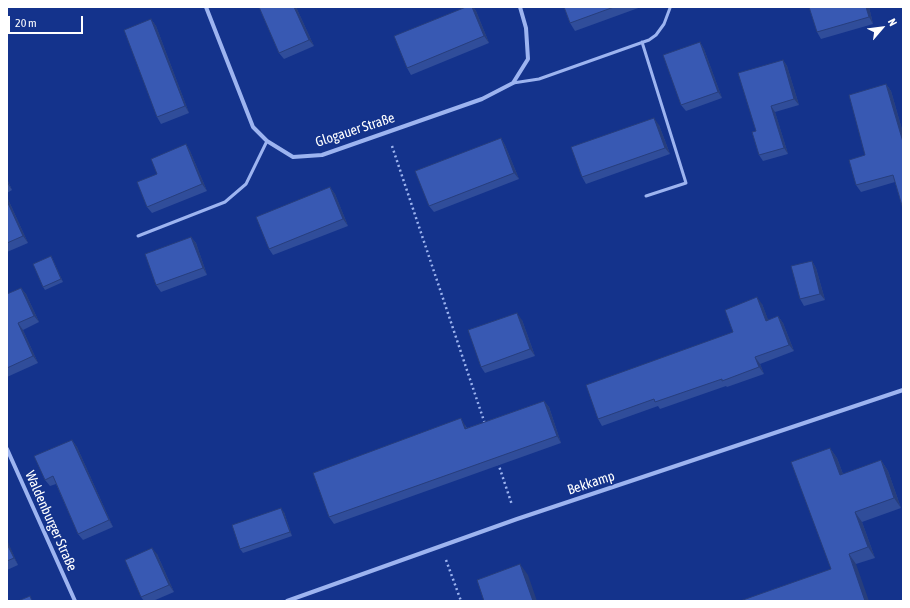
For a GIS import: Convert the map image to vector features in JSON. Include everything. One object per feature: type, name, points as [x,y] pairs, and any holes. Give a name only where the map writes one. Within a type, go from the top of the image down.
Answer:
[{"type":"street","name":"Glogauer Straße","points":[[206,7],[253,127],[267,141],[293,157],[322,155],[482,99],[513,83]]},
{"type":"street","points":[[513,83],[528,59],[526,28],[520,7]]},
{"type":"street","name":"Bekkamp","points":[[287,601],[517,519],[903,390]]},
{"type":"street","name":"Waldenburger Straße","points":[[7,449],[75,601]]},
{"type":"lane","points":[[513,83],[539,79],[642,42],[656,35],[664,24],[670,8]]},
{"type":"lane","points":[[642,42],[686,183],[646,196]]},
{"type":"lane","points":[[138,236],[225,202],[246,184],[267,141]]},
{"type":"path","points":[[387,131],[487,430]]},
{"type":"path","points":[[497,460],[517,519]]},
{"type":"path","points":[[441,546],[461,601]]},
{"type":"building","points":[[259,7],[294,7],[309,40],[279,53]]},
{"type":"building","points":[[466,7],[472,7],[484,36],[407,68],[394,36]]},
{"type":"building","points":[[564,7],[614,7],[570,23]]},
{"type":"building","points":[[809,7],[866,7],[869,17],[817,32]]},
{"type":"building","points":[[151,19],[185,106],[157,117],[124,30]]},
{"type":"building","points":[[700,42],[718,92],[681,105],[663,55]]},
{"type":"building","points":[[783,60],[794,99],[771,106],[784,148],[759,155],[752,132],[756,131],[738,73]]},
{"type":"building","points":[[886,84],[903,142],[903,209],[893,175],[856,185],[849,160],[865,155],[849,95]]},
{"type":"building","points":[[654,118],[665,148],[582,177],[571,147]]},
{"type":"building","points":[[501,138],[514,173],[429,206],[415,171]]},
{"type":"building","points":[[186,144],[202,184],[147,207],[137,182],[157,174],[151,159]]},
{"type":"building","points":[[330,187],[343,219],[269,249],[256,217]]},
{"type":"building","points":[[7,201],[23,236],[7,243]]},
{"type":"building","points":[[191,237],[203,268],[156,285],[145,254]]},
{"type":"building","points":[[51,256],[61,279],[43,287],[33,264]]},
{"type":"building","points":[[812,261],[820,294],[800,299],[791,266]]},
{"type":"building","points":[[21,288],[34,316],[18,323],[33,356],[7,368],[7,294]]},
{"type":"building","points":[[757,297],[766,321],[778,316],[789,345],[755,357],[759,367],[722,381],[722,379],[655,402],[654,399],[598,419],[586,385],[733,332],[725,310]]},
{"type":"building","points":[[517,313],[530,349],[481,367],[468,330]]},
{"type":"building","points":[[544,401],[557,436],[329,517],[313,473],[461,418],[465,429]]},
{"type":"building","points":[[72,440],[109,520],[78,534],[53,476],[45,480],[34,456]]},
{"type":"building","points":[[830,448],[840,475],[881,460],[894,498],[855,512],[868,547],[849,554],[865,601],[740,601],[831,569],[791,462]]},
{"type":"building","points":[[281,508],[290,532],[240,549],[232,525]]},
{"type":"building","points":[[7,544],[14,558],[7,561]]},
{"type":"building","points":[[152,548],[169,585],[141,597],[125,560]]},
{"type":"building","points":[[520,564],[533,601],[484,601],[477,580]]},
{"type":"building","points":[[30,596],[32,601],[18,601]]}]
